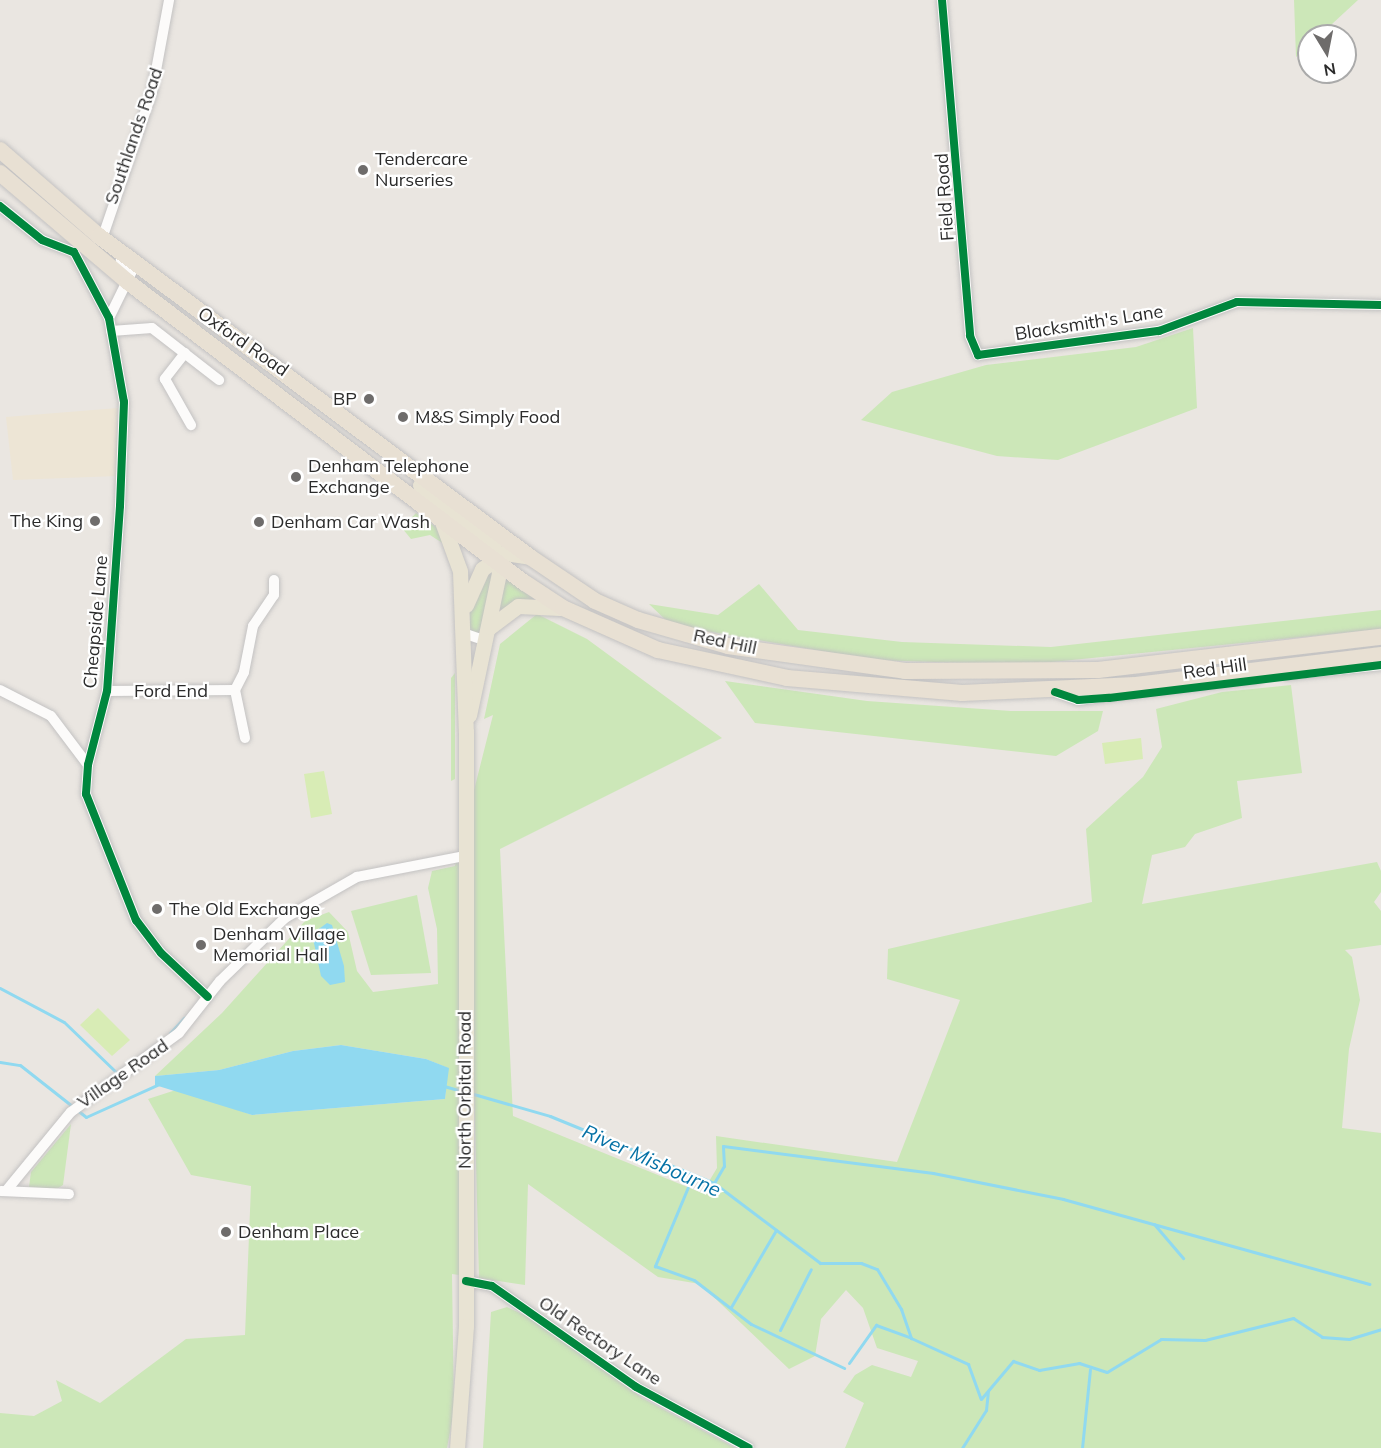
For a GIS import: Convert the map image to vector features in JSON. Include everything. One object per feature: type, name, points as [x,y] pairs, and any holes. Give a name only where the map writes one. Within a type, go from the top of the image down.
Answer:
[{"type":"highway","name":"Oxford Road","points":[[0,150],[99,236],[491,527]]},
{"type":"highway","name":"Oxford Road","points":[[0,173],[128,282],[496,560]]},
{"type":"highway","name":"Red Hill","points":[[491,527],[530,557],[595,601],[638,620],[728,645],[905,671],[1098,670],[1381,637]]},
{"type":"highway","name":"Red Hill","points":[[496,560],[563,608],[658,650],[776,676],[889,690],[1055,692],[1381,655]]},
{"type":"main road","points":[[269,361],[339,424],[493,542],[496,560]]},
{"type":"main road","name":"North Orbital Road","points":[[441,519],[463,628],[461,669],[466,732],[464,856],[465,1378],[457,1448]]},
{"type":"main road","points":[[463,628],[478,574],[505,553],[530,557]]},
{"type":"main road","name":"North Orbital Road","points":[[466,732],[500,573],[496,560]]},
{"type":"main road","points":[[488,634],[510,608],[526,604],[563,608]]},
{"type":"street","name":"Southlands Road","points":[[99,236],[152,92],[169,0]]},
{"type":"street","name":"Field Road","points":[[942,0],[970,336],[978,355]]},
{"type":"street","name":"Cheapside Lane","points":[[0,206],[42,240],[74,252],[109,318],[124,402],[107,691],[88,765],[88,803],[136,920],[161,953],[208,997]]},
{"type":"street","points":[[99,236],[132,271],[109,318]]},
{"type":"street","name":"Blacksmith's Lane","points":[[978,355],[1159,330],[1237,302],[1381,305]]},
{"type":"street","points":[[111,331],[152,328],[219,380]]},
{"type":"street","points":[[185,353],[165,379],[191,425]]},
{"type":"street","name":"Ford End","points":[[245,738],[235,690],[253,626],[274,595],[274,580]]},
{"type":"street","points":[[463,628],[488,634]]},
{"type":"street","points":[[461,669],[480,664]]},
{"type":"street","name":"Red Hill","points":[[1055,692],[1067,699],[1099,699],[1381,665]]},
{"type":"street","points":[[0,690],[51,716],[88,765]]},
{"type":"street","name":"Ford End","points":[[107,691],[235,690]]},
{"type":"street","name":"Village Road","points":[[3,1191],[75,1108],[127,1076],[179,1033],[208,997],[261,939],[330,889],[407,864],[464,856]]},
{"type":"street","name":"Village Road","points":[[3,1191],[69,1194]]},
{"type":"street","name":"Old Rectory Lane","points":[[466,1281],[501,1292],[636,1387],[749,1448]]},
{"type":"shaded area","points":[[118,408],[117,476],[13,480],[6,417]]},
{"type":"green space","points":[[1294,0],[1358,0],[1332,24],[1297,24],[1296,57]]},
{"type":"green space","points":[[1193,328],[1197,408],[1058,460],[997,456],[861,420],[892,392],[986,365],[1136,347]]},
{"type":"green space","points":[[416,513],[436,527],[444,544],[430,535],[411,539],[402,528]]},
{"type":"green space","points":[[492,566],[492,583],[479,634],[470,630],[470,611]]},
{"type":"green space","points":[[506,574],[541,600],[520,600],[497,616]]},
{"type":"green space","points":[[759,584],[798,630],[902,642],[1051,647],[1381,610],[1381,629],[1022,665],[874,660],[671,625],[649,604],[718,615]]},
{"type":"green space","points":[[537,614],[587,639],[722,738],[500,849],[513,1116],[702,1193],[717,1168],[716,1136],[897,1162],[960,1000],[887,979],[888,949],[1092,902],[1086,829],[1143,777],[1162,747],[1156,709],[1222,692],[1291,685],[1302,773],[1237,781],[1242,818],[1195,834],[1185,847],[1152,855],[1142,904],[1377,862],[1381,871],[1381,892],[1374,902],[1381,911],[1381,945],[1345,950],[1352,957],[1360,1000],[1349,1049],[1342,1128],[1381,1133],[1381,1448],[845,1448],[864,1403],[843,1392],[855,1375],[872,1365],[911,1377],[918,1361],[877,1348],[863,1308],[846,1290],[821,1319],[815,1356],[789,1369],[700,1284],[658,1277],[528,1184],[525,1285],[479,1278],[467,818],[493,715],[484,719],[500,644]]},
{"type":"green space","points":[[455,673],[455,779],[451,781],[451,678]]},
{"type":"green space","points":[[725,681],[867,701],[1011,711],[1103,711],[1098,731],[1056,756],[755,723]]},
{"type":"green space","points":[[1141,738],[1143,759],[1105,764],[1102,743]]},
{"type":"green space","points":[[324,771],[332,814],[311,818],[304,774]]},
{"type":"green space","points":[[460,847],[466,1276],[452,1274],[454,1411],[447,1448],[0,1448],[0,1413],[34,1416],[62,1401],[56,1380],[100,1403],[186,1339],[245,1335],[251,1186],[191,1175],[148,1099],[179,1089],[252,1115],[445,1099],[448,1068],[426,1059],[341,1045],[293,1051],[219,1070],[155,1076],[222,1013],[305,921],[329,912],[348,932],[357,971],[373,992],[438,984],[437,929],[428,888],[432,871],[455,866]]},
{"type":"green space","points":[[417,895],[431,973],[371,975],[351,911]]},
{"type":"green space","points":[[98,1008],[130,1040],[112,1056],[80,1025]]},
{"type":"green space","points":[[71,1124],[63,1185],[55,1190],[29,1187],[31,1172]]},
{"type":"green space","points":[[507,1307],[537,1321],[642,1398],[735,1448],[483,1448],[491,1312]]},
{"type":"water","points":[[327,923],[332,925],[344,966],[345,982],[330,985],[321,976],[312,934]]},
{"type":"water","points":[[341,1045],[426,1059],[449,1068],[445,1099],[252,1115],[155,1085],[155,1076],[219,1070],[293,1051]]},
{"type":"waterway","points":[[0,988],[64,1022],[118,1074]]},
{"type":"waterway","points":[[170,1033],[184,1018]]},
{"type":"waterway","name":"River Misbourne","points":[[0,1062],[20,1065],[86,1117],[159,1084]]},
{"type":"waterway","name":"River Misbourne","points":[[444,1086],[461,1091]]},
{"type":"waterway","name":"River Misbourne","points":[[470,1093],[550,1116],[714,1183],[820,1263],[861,1263],[877,1269],[901,1309],[911,1338],[968,1364],[981,1399],[1013,1361],[1039,1370],[1079,1363],[1107,1372],[1161,1339],[1205,1340],[1293,1318],[1322,1337],[1349,1339],[1381,1329]]},
{"type":"waterway","points":[[714,1183],[724,1166],[723,1146],[933,1173],[1063,1199],[1369,1284]]},
{"type":"waterway","points":[[693,1175],[655,1266],[694,1280],[751,1324],[844,1368]]},
{"type":"waterway","points":[[1154,1224],[1183,1258]]},
{"type":"waterway","points":[[731,1307],[776,1230]]},
{"type":"waterway","points":[[780,1330],[811,1269]]},
{"type":"waterway","points":[[849,1363],[876,1325],[911,1338]]},
{"type":"waterway","points":[[1082,1448],[1090,1369]]},
{"type":"waterway","points":[[962,1448],[986,1410],[988,1392]]},
{"type":"cycle path","points":[[942,0],[970,336],[978,355],[1159,331],[1237,302],[1381,305]]},
{"type":"cycle path","points":[[0,206],[42,240],[74,252],[109,318],[124,402],[120,506],[107,691],[88,765],[86,794],[136,920],[161,953],[208,997]]},
{"type":"cycle path","points":[[1055,692],[1078,700],[1109,698],[1381,665]]},
{"type":"cycle path","points":[[466,1281],[492,1286],[636,1387],[749,1448]]},
{"type":"place","name":"Tendercare Nurseries","points":[[363,170]]},
{"type":"place","name":"BP","points":[[369,399]]},
{"type":"place","name":"M&S Simply Food","points":[[403,417]]},
{"type":"place","name":"Denham Telephone Exchange","points":[[296,477]]},
{"type":"place","name":"The King","points":[[95,521]]},
{"type":"place","name":"Denham Car Wash","points":[[259,522]]},
{"type":"place","name":"The Old Exchange","points":[[157,909]]},
{"type":"place","name":"Denham Village Memorial Hall","points":[[201,945]]},
{"type":"place","name":"Denham Place","points":[[226,1232]]}]
